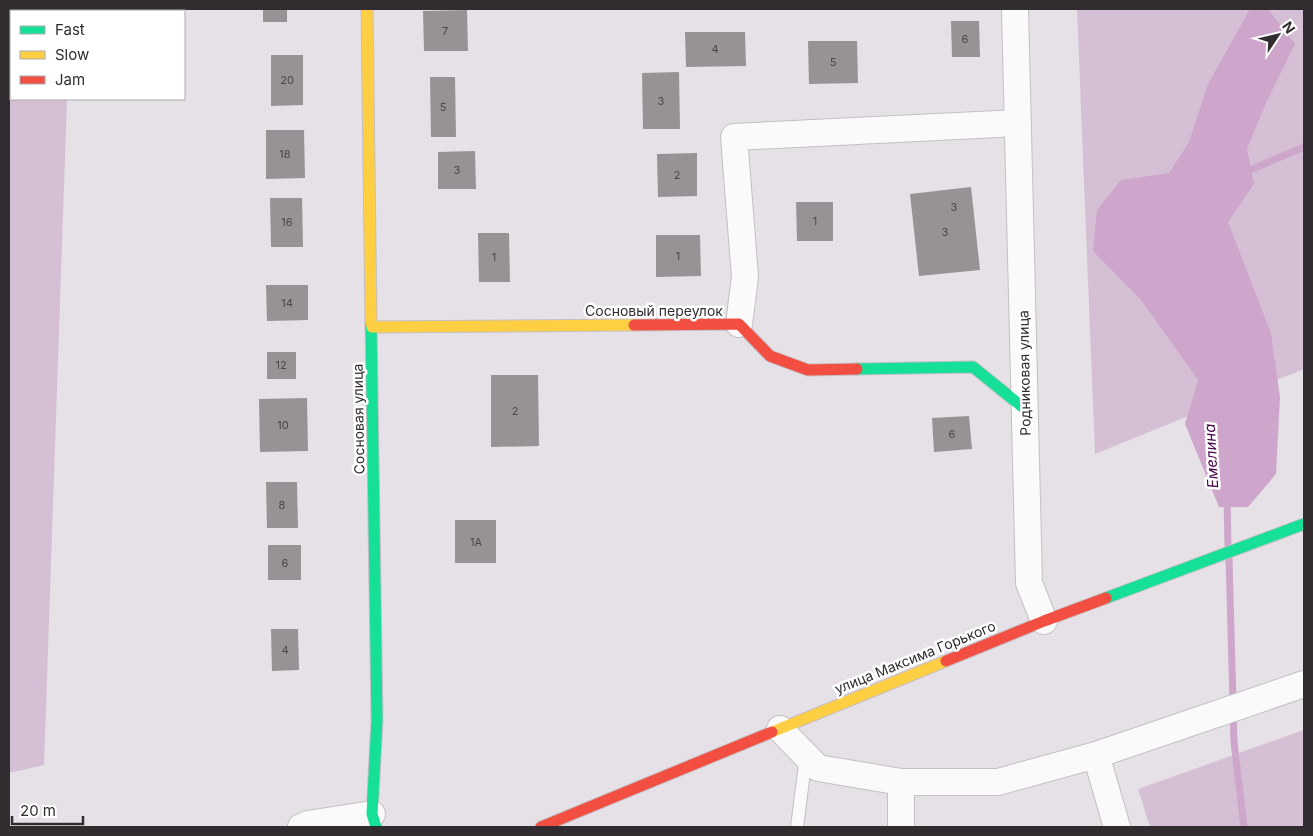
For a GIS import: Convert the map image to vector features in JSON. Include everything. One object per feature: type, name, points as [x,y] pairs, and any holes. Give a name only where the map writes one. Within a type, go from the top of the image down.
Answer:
[{"type":"street","name":"Сосновая улица","points":[[368,9],[377,720],[374,820]]},
{"type":"street","name":"Родниковая улица","points":[[1015,9],[1029,583],[1044,621]]},
{"type":"street","points":[[740,324],[745,277],[734,137],[1018,123]]},
{"type":"street","name":"Сосновый переулок","points":[[372,327],[740,324],[770,356],[808,370],[973,367],[1025,409]]},
{"type":"street","name":"улица Максима Горького","points":[[541,827],[1044,621],[1304,524]]},
{"type":"street","points":[[780,729],[818,768],[901,782],[998,782],[1096,755],[1304,684]]},
{"type":"street","points":[[1096,755],[1117,827]]},
{"type":"street","points":[[901,782],[901,827]]},
{"type":"street","points":[[301,827],[308,824],[374,820]]},
{"type":"lane","points":[[797,827],[806,756]]},
{"type":"shaded area","points":[[9,9],[70,9],[10,10],[10,100],[67,100],[44,765],[9,773]]},
{"type":"shaded area","points":[[1077,9],[1304,9],[1304,369],[1095,454]]},
{"type":"shaded area","points":[[1304,730],[1304,827],[1150,827],[1138,789]]},
{"type":"water","points":[[1250,9],[1268,9],[1295,44],[1267,101],[1247,149],[1254,184],[1228,222],[1271,333],[1280,397],[1276,474],[1248,507],[1219,507],[1185,424],[1198,380],[1141,300],[1093,251],[1097,210],[1121,180],[1169,173],[1189,142],[1208,84]]},
{"type":"building","points":[[263,9],[287,9],[287,22],[263,22]]},
{"type":"building","points":[[467,10],[468,51],[424,51],[423,11]]},
{"type":"building","points":[[951,21],[979,21],[980,57],[952,57]]},
{"type":"building","points":[[685,32],[745,32],[746,66],[686,67]]},
{"type":"building","points":[[808,41],[857,41],[858,83],[809,84]]},
{"type":"building","points":[[271,55],[303,55],[303,105],[271,106]]},
{"type":"building","points":[[679,72],[680,129],[643,129],[642,73]]},
{"type":"building","points":[[430,77],[455,77],[456,137],[431,137]]},
{"type":"building","points":[[266,130],[304,130],[305,178],[266,179]]},
{"type":"building","points":[[475,151],[476,189],[438,189],[438,152]]},
{"type":"building","points":[[697,153],[697,196],[658,197],[657,154]]},
{"type":"building","points":[[971,187],[980,270],[919,276],[910,194]]},
{"type":"building","points":[[270,198],[302,198],[303,247],[271,247]]},
{"type":"building","points":[[796,202],[833,202],[833,241],[797,241]]},
{"type":"building","points":[[478,233],[509,233],[510,282],[479,282]]},
{"type":"building","points":[[656,235],[700,235],[701,276],[656,277]]},
{"type":"building","points":[[266,285],[308,285],[308,320],[267,321]]},
{"type":"building","points":[[267,352],[296,352],[296,379],[267,379]]},
{"type":"building","points":[[491,375],[538,375],[539,446],[491,447]]},
{"type":"building","points":[[307,398],[308,451],[260,452],[259,399]]},
{"type":"building","points":[[969,416],[972,449],[934,452],[932,418]]},
{"type":"building","points":[[266,482],[297,482],[298,528],[267,528]]},
{"type":"building","points":[[455,520],[496,520],[496,563],[455,563]]},
{"type":"building","points":[[268,545],[301,545],[301,580],[268,580]]},
{"type":"building","points":[[271,629],[298,629],[299,670],[272,671]]},
{"type":"waterway","name":"Емелина","points":[[1243,173],[1304,147]]},
{"type":"waterway","name":"Емелина","points":[[1227,498],[1228,547]]},
{"type":"waterway","name":"Емелина","points":[[1229,558],[1233,702]]},
{"type":"waterway","name":"Емелина","points":[[1233,713],[1234,742],[1244,827]]},
{"type":"traffic: fast","points":[[371,323],[377,720],[372,814],[376,827]]},
{"type":"traffic: fast","points":[[857,369],[973,367],[1025,409]]},
{"type":"traffic: fast","points":[[1106,598],[1304,524]]},
{"type":"traffic: slow","points":[[367,9],[371,323]]},
{"type":"traffic: slow","points":[[372,327],[634,325]]},
{"type":"traffic: slow","points":[[772,732],[946,661]]},
{"type":"traffic: jam","points":[[634,325],[739,324],[770,356],[808,370],[857,369]]},
{"type":"traffic: jam","points":[[946,661],[1106,598]]},
{"type":"traffic: jam","points":[[541,827],[772,732]]}]
